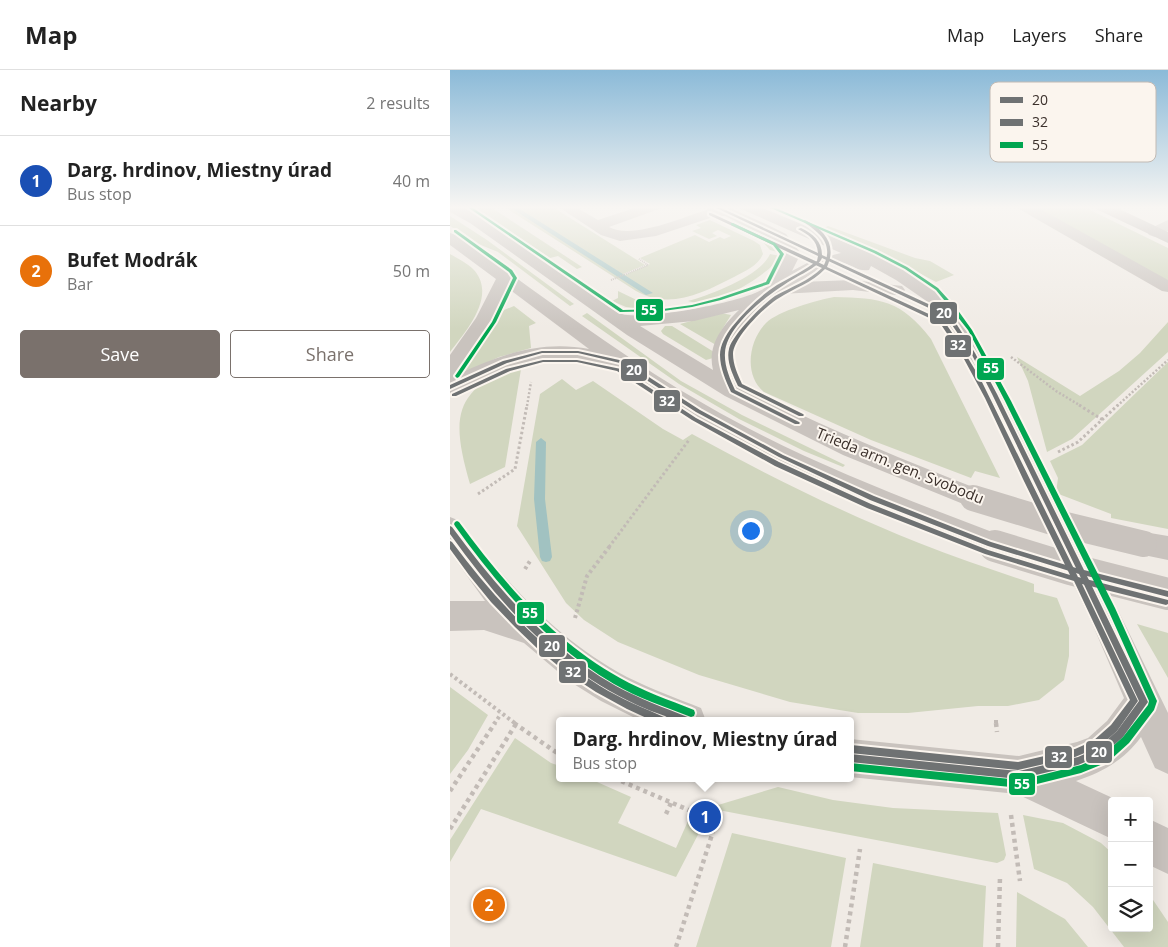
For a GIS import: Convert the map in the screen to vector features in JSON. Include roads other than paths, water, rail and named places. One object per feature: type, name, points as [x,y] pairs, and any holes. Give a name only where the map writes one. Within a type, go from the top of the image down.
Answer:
[{"type":"street","points":[[462,247],[622,362],[698,411],[781,456],[872,498],[990,544],[1070,569],[1168,594]]},
{"type":"street","name":"Trieda arm. gen. Svobodu","points":[[514,247],[655,345],[733,391],[841,444],[973,498],[1049,521],[1156,546]]},
{"type":"street","points":[[770,292],[790,259],[791,250],[788,247]]},
{"type":"street","points":[[798,247],[822,260],[896,290],[948,315]]},
{"type":"street","points":[[819,247],[822,260]]},
{"type":"street","points":[[841,247],[902,276],[931,296],[948,315],[968,346],[1000,405],[1104,614],[1168,755]]},
{"type":"street","points":[[1097,247],[1168,287]]},
{"type":"street","points":[[733,391],[722,362],[724,341],[745,314],[770,292],[822,260],[848,259],[907,286],[948,315]]},
{"type":"street","points":[[450,372],[486,318],[506,278]]},
{"type":"street","points":[[619,320],[655,321],[682,317],[724,307],[770,292],[840,284],[877,286],[896,290]]},
{"type":"street","points":[[450,387],[505,362],[542,352],[578,352],[622,362]]},
{"type":"street","points":[[450,529],[500,597],[534,631],[577,668],[613,690],[678,717]]},
{"type":"street","points":[[450,616],[484,615],[534,631]]},
{"type":"street","points":[[1019,775],[1078,761],[1101,751],[1120,734],[1144,702]]},
{"type":"street","points":[[854,758],[1019,775],[1085,805],[1108,818]]},
{"type":"street","points":[[1152,842],[1168,853]]},
{"type":"waterway","points":[[576,247],[621,275]]},
{"type":"waterway","points":[[623,276],[649,293]]},
{"type":"waterway","points":[[541,442],[540,499],[546,557]]},
{"type":"place","name":"Darg. hrdinov, Miestny úrad","points":[[705,817]]},
{"type":"place","name":"Bufet Modrák","points":[[489,905]]}]
